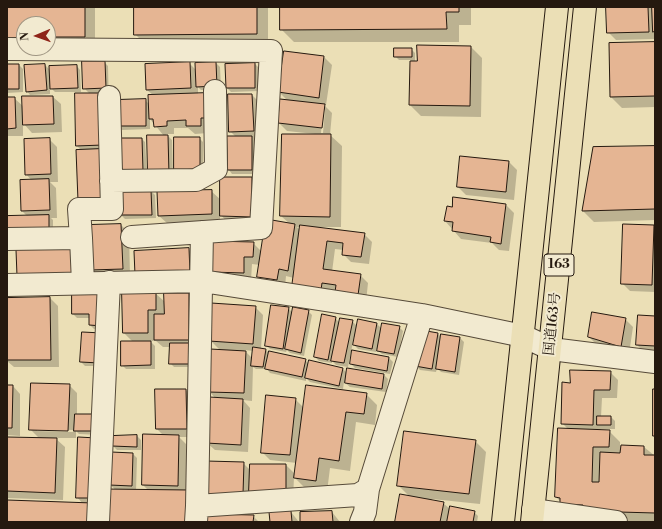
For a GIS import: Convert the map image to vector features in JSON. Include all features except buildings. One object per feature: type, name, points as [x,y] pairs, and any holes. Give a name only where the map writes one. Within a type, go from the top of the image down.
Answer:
[{"type":"highway","name":"国道163号","points":[[503,522],[557,7]]},
{"type":"highway","name":"国道163号","points":[[532,516],[585,7]]},
{"type":"street","points":[[7,49],[271,51],[261,228],[132,237]]},
{"type":"street","points":[[111,181],[196,180],[216,169],[214,91]]},
{"type":"street","points":[[83,283],[79,210],[112,209],[109,97]]},
{"type":"street","points":[[202,232],[197,514],[358,496],[368,489]]},
{"type":"street","points":[[7,239],[81,238]]},
{"type":"street","points":[[7,285],[202,281],[422,315],[523,336],[550,349],[655,362]]},
{"type":"street","points":[[98,522],[109,282]]},
{"type":"street","points":[[361,522],[365,512],[368,489],[422,315]]},
{"type":"street","points":[[532,516],[616,522]]}]
